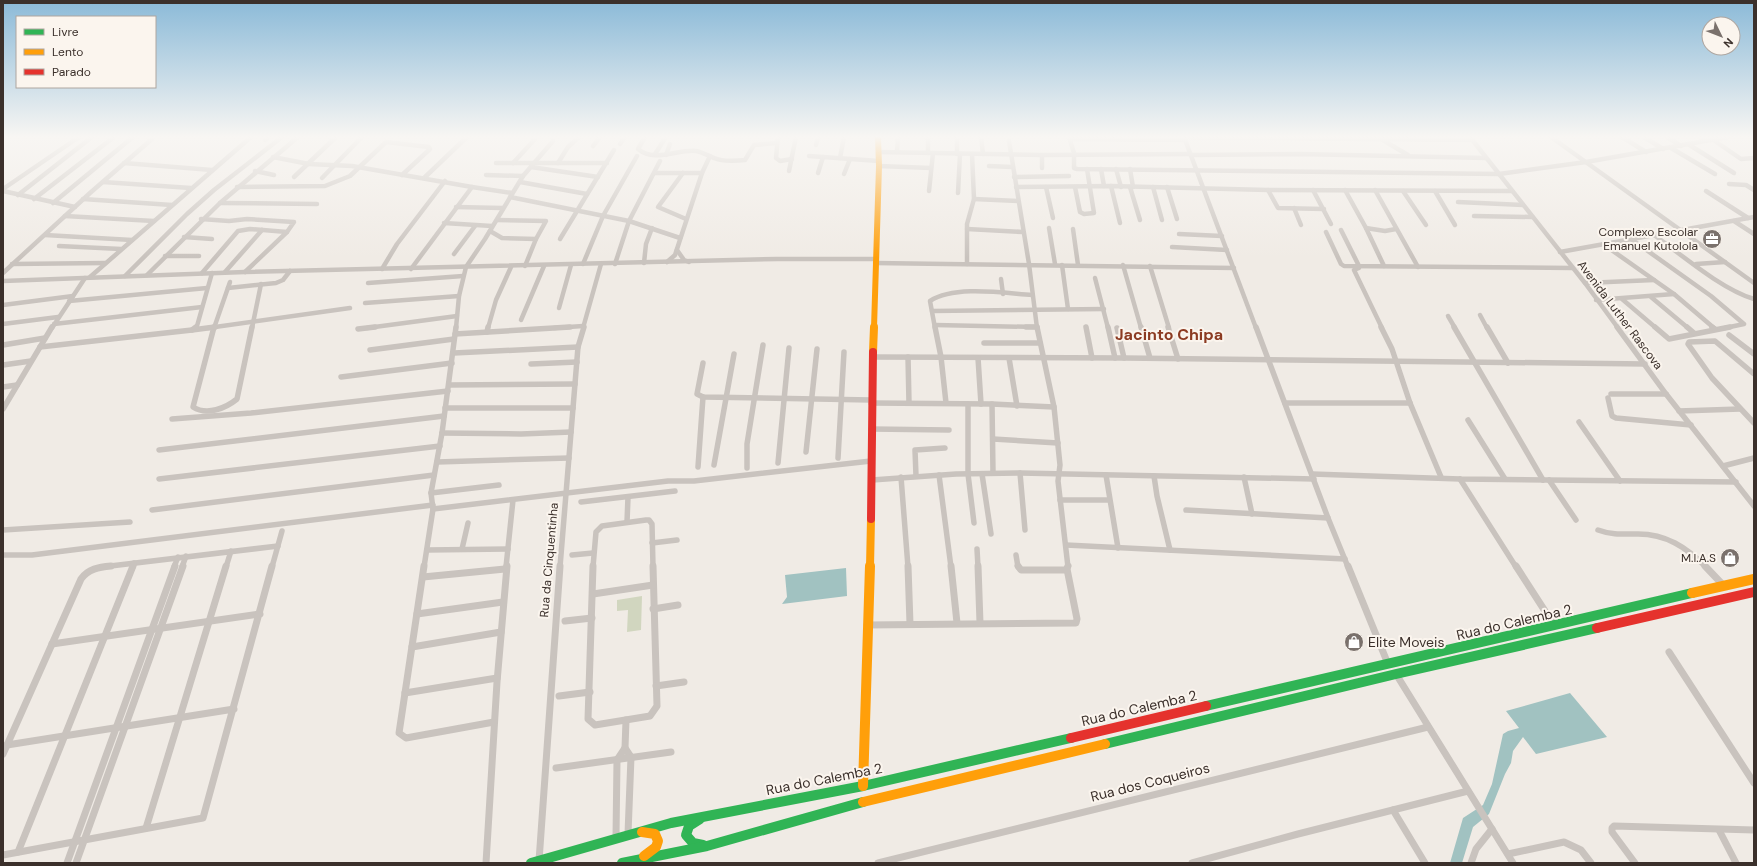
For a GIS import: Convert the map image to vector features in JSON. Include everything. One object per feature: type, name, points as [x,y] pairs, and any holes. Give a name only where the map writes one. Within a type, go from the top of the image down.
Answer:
[{"type":"main road","points":[[863,786],[872,480],[872,357],[878,177]]},
{"type":"main road","name":"Rua do Calemba 2","points":[[535,862],[638,831],[706,816],[863,786],[1754,579]]},
{"type":"main road","name":"Rua do Calemba 2","points":[[622,863],[707,846],[862,802],[1396,674],[1754,592]]},
{"type":"main road","points":[[706,816],[689,826],[686,835],[694,844],[707,846]]},
{"type":"main road","points":[[638,831],[655,834],[658,844],[652,851],[638,859]]},
{"type":"street","points":[[3,190],[21,177]]},
{"type":"street","points":[[18,195],[40,177]]},
{"type":"street","points":[[34,199],[62,177]]},
{"type":"street","points":[[53,203],[84,177]]},
{"type":"street","points":[[3,273],[108,177]]},
{"type":"street","points":[[3,409],[58,317],[87,277],[203,177]]},
{"type":"street","points":[[125,276],[187,214],[230,177]]},
{"type":"street","points":[[147,275],[201,219],[248,177]]},
{"type":"street","points":[[237,187],[319,187],[349,177]]},
{"type":"street","points":[[420,177],[445,181],[629,221],[680,238]]},
{"type":"street","points":[[494,722],[403,737],[399,733],[427,550],[433,507],[431,493],[440,446],[454,353],[456,316],[463,276],[466,267],[497,220],[522,177]]},
{"type":"street","points":[[560,239],[598,177]]},
{"type":"street","points":[[583,264],[603,216],[625,177]]},
{"type":"street","points":[[615,264],[629,221],[653,177]]},
{"type":"street","points":[[680,177],[658,207],[686,219]]},
{"type":"street","points":[[667,262],[675,255],[677,250],[700,177]]},
{"type":"street","points":[[929,191],[930,177]]},
{"type":"street","points":[[958,177],[958,193]]},
{"type":"street","points":[[966,264],[966,229],[974,199],[973,177]]},
{"type":"street","points":[[867,625],[1076,623],[1067,569],[1066,545],[1060,500],[1060,465],[1054,407],[1037,327],[1029,264],[1014,177]]},
{"type":"street","points":[[1075,187],[1080,212],[1082,214],[1092,214],[1094,211],[1087,177]]},
{"type":"street","points":[[1102,177],[1104,186]]},
{"type":"street","points":[[1118,177],[1121,186]]},
{"type":"street","points":[[1130,177],[1131,187],[1140,220]]},
{"type":"street","points":[[1200,177],[1328,518],[1388,664]]},
{"type":"street","name":"Avenida Luther Rascova","points":[[1502,177],[1585,283],[1666,394],[1754,506]]},
{"type":"street","points":[[1607,177],[1754,283]]},
{"type":"street","points":[[382,269],[397,244],[445,181]]},
{"type":"street","points":[[103,182],[191,188]]},
{"type":"street","points":[[520,182],[587,194]]},
{"type":"street","points":[[1729,184],[1746,185],[1754,190]]},
{"type":"street","points":[[1111,186],[1120,223]]},
{"type":"street","points":[[1016,187],[1121,186],[1268,190],[1512,191]]},
{"type":"street","points":[[411,269],[472,187]]},
{"type":"street","points":[[1046,187],[1053,218]]},
{"type":"street","points":[[1153,187],[1162,220]]},
{"type":"street","points":[[1167,188],[1177,218]]},
{"type":"street","points":[[3,190],[34,199],[74,207]]},
{"type":"street","points":[[1268,190],[1277,207],[1324,209]]},
{"type":"street","points":[[1313,190],[1331,224]]},
{"type":"street","points":[[1345,190],[1366,228],[1384,266]]},
{"type":"street","points":[[1375,190],[1418,267]]},
{"type":"street","points":[[1404,191],[1426,225]]},
{"type":"street","points":[[1435,191],[1455,225]]},
{"type":"street","points":[[1706,191],[1748,218]]},
{"type":"street","points":[[83,199],[172,205]]},
{"type":"street","points":[[974,199],[1018,201]]},
{"type":"street","points":[[1458,202],[1523,205]]},
{"type":"street","points":[[220,203],[317,204]]},
{"type":"street","points":[[456,207],[503,208]]},
{"type":"street","points":[[1294,208],[1301,225]]},
{"type":"street","points":[[65,216],[154,220]]},
{"type":"street","points":[[1474,216],[1532,217]]},
{"type":"street","points":[[1560,252],[1754,217]]},
{"type":"street","points":[[201,219],[229,221],[247,219],[294,222],[287,232],[245,272]]},
{"type":"street","points":[[497,220],[546,221],[525,266]]},
{"type":"street","points":[[1734,221],[1754,234]]},
{"type":"street","points":[[444,223],[491,229],[500,238],[536,240]]},
{"type":"street","points":[[454,254],[475,226]]},
{"type":"street","points":[[644,263],[646,244],[652,228]]},
{"type":"street","points":[[1050,228],[1055,264]]},
{"type":"street","points":[[1366,228],[1385,231],[1396,229]]},
{"type":"street","points":[[202,273],[236,232],[246,229],[287,232]]},
{"type":"street","points":[[966,229],[1023,232]]},
{"type":"street","points":[[1073,229],[1078,265]]},
{"type":"street","points":[[225,272],[262,230]]},
{"type":"street","points":[[1341,230],[1359,266]]},
{"type":"street","points":[[1326,232],[1342,265],[1572,268]]},
{"type":"street","points":[[1179,234],[1222,236]]},
{"type":"street","points":[[46,235],[132,240]]},
{"type":"street","points":[[1654,235],[1736,293],[1754,299]]},
{"type":"street","points":[[184,237],[212,239]]},
{"type":"street","points":[[1622,299],[1669,339],[1744,324],[1711,296],[1632,239]]},
{"type":"street","points":[[1603,244],[1674,294],[1715,329]]},
{"type":"street","points":[[59,246],[121,249]]},
{"type":"street","points":[[1172,247],[1227,250]]},
{"type":"street","points":[[677,250],[684,260],[690,262]]},
{"type":"street","points":[[165,256],[199,256]]},
{"type":"street","points":[[3,281],[225,272],[511,267],[777,259],[966,264],[1062,264],[1234,268]]},
{"type":"street","points":[[1696,264],[1725,262]]},
{"type":"street","points":[[12,264],[105,263]]},
{"type":"street","name":"Rua da Cinquentinha","points":[[535,862],[578,347],[601,264]]},
{"type":"street","points":[[1062,264],[1068,309]]},
{"type":"street","points":[[559,308],[571,265]]},
{"type":"street","points":[[1123,265],[1150,358]]},
{"type":"street","points":[[521,320],[544,266]]},
{"type":"street","points":[[1150,266],[1178,359]]},
{"type":"street","points":[[1359,266],[1359,268],[1354,270],[1392,349],[1410,403],[1441,477]]},
{"type":"street","points":[[487,332],[496,300],[511,267]]},
{"type":"street","points":[[228,288],[280,282],[290,271]]},
{"type":"street","points":[[192,330],[197,326],[212,273]]},
{"type":"street","points":[[368,283],[463,276]]},
{"type":"street","points":[[1095,278],[1104,309],[1115,358]]},
{"type":"street","points":[[1001,279],[1003,294]]},
{"type":"street","points":[[1585,283],[1654,280]]},
{"type":"street","points":[[230,282],[214,328],[193,407],[199,410],[225,408],[237,399],[260,284]]},
{"type":"street","points":[[3,305],[207,288]]},
{"type":"street","points":[[946,403],[941,357],[930,301],[940,296],[957,293],[1032,295]]},
{"type":"street","points":[[1596,300],[1651,297],[1674,294]]},
{"type":"street","points":[[365,303],[459,296]]},
{"type":"street","points":[[1651,297],[1694,333]]},
{"type":"street","points":[[54,324],[202,307]]},
{"type":"street","points":[[40,347],[214,328],[350,308]]},
{"type":"street","points":[[932,310],[976,309],[1035,311],[1104,309]]},
{"type":"street","points":[[1480,315],[1508,363]]},
{"type":"street","points":[[358,329],[456,316]]},
{"type":"street","points":[[1448,316],[1546,480],[1576,520]]},
{"type":"street","points":[[3,324],[58,317]]},
{"type":"street","points":[[370,350],[487,332],[583,326]]},
{"type":"street","points":[[936,326],[1037,327]]},
{"type":"street","points":[[1086,327],[1092,358]]},
{"type":"street","points":[[1117,328],[1124,358]]},
{"type":"street","points":[[1729,335],[1754,354]]},
{"type":"street","points":[[3,344],[45,338]]},
{"type":"street","points":[[1754,374],[1713,340],[1689,342],[1688,344],[1709,373],[1754,423]]},
{"type":"street","points":[[984,343],[1040,343]]},
{"type":"street","points":[[747,468],[747,444],[762,345]]},
{"type":"street","points":[[454,353],[578,347]]},
{"type":"street","points":[[778,463],[788,348]]},
{"type":"street","points":[[806,452],[813,399],[817,350]]},
{"type":"street","points":[[838,458],[844,352]]},
{"type":"street","points":[[714,465],[734,354]]},
{"type":"street","points":[[872,357],[1044,359],[1150,358],[1269,361],[1645,364]]},
{"type":"street","points":[[908,357],[909,403]]},
{"type":"street","points":[[978,358],[981,404]]},
{"type":"street","points":[[1009,358],[1017,406]]},
{"type":"street","points":[[3,365],[31,361]]},
{"type":"street","points":[[531,364],[577,362]]},
{"type":"street","points":[[341,377],[452,363]]},
{"type":"street","points":[[702,363],[697,394],[703,397],[783,398],[1054,407]]},
{"type":"street","points":[[172,419],[251,413],[448,388],[575,384]]},
{"type":"street","points":[[3,387],[18,385]]},
{"type":"street","points":[[1666,394],[1610,396],[1612,416],[1616,418],[1691,425]]},
{"type":"street","points":[[698,467],[703,397]]},
{"type":"street","points":[[1285,403],[1410,403]]},
{"type":"street","points":[[968,404],[968,474],[974,523]]},
{"type":"street","points":[[992,404],[993,473]]},
{"type":"street","points":[[445,408],[573,408]]},
{"type":"street","points":[[1679,411],[1740,409]]},
{"type":"street","points":[[159,450],[444,416]]},
{"type":"street","points":[[1468,420],[1505,479]]},
{"type":"street","points":[[1579,422],[1620,481]]},
{"type":"street","points":[[871,429],[949,430]]},
{"type":"street","points":[[442,433],[521,434],[571,432]]},
{"type":"street","points":[[993,439],[1058,443]]},
{"type":"street","points":[[159,479],[440,446]]},
{"type":"street","points":[[916,476],[915,450],[945,448]]},
{"type":"street","points":[[437,462],[569,458]]},
{"type":"street","points":[[1723,466],[1754,458]]},
{"type":"street","points":[[3,555],[39,554],[180,535],[433,507],[513,500],[668,481],[694,481],[871,461]]},
{"type":"street","points":[[1020,473],[1025,530]]},
{"type":"street","points":[[872,480],[939,475],[1059,473],[1244,478],[1441,477],[1460,479],[1736,482]]},
{"type":"street","points":[[982,474],[991,534]]},
{"type":"street","points":[[152,510],[434,475]]},
{"type":"street","points":[[939,475],[950,553],[957,623]]},
{"type":"street","points":[[1106,475],[1118,548]]},
{"type":"street","points":[[1154,476],[1157,496],[1170,550]]},
{"type":"street","points":[[901,477],[909,573],[910,624]]},
{"type":"street","points":[[1244,478],[1252,514]]},
{"type":"street","points":[[1460,479],[1554,625]]},
{"type":"street","points":[[431,493],[499,485]]},
{"type":"street","points":[[581,502],[675,491]]},
{"type":"street","points":[[627,522],[628,497]]},
{"type":"street","points":[[486,863],[505,569],[513,500]]},
{"type":"street","points":[[1060,500],[1109,500]]},
{"type":"street","points":[[1186,510],[1328,518]]},
{"type":"street","points":[[649,520],[652,524],[652,543],[657,706],[650,716],[595,725],[588,720],[593,594],[593,553],[596,532],[602,526],[649,520]]},
{"type":"street","points":[[3,530],[130,522]]},
{"type":"street","points":[[462,549],[468,523]]},
{"type":"street","points":[[1598,530],[1609,533],[1656,535],[1675,540],[1692,554],[1724,586]]},
{"type":"street","points":[[3,855],[203,818],[282,531]]},
{"type":"street","points":[[652,543],[677,540]]},
{"type":"street","points":[[1066,545],[1345,559]]},
{"type":"street","points":[[3,754],[84,574],[95,568],[278,546]]},
{"type":"street","points":[[427,550],[508,549]]},
{"type":"street","points":[[978,549],[980,623]]},
{"type":"street","points":[[146,828],[231,551]]},
{"type":"street","points":[[572,555],[593,553]]},
{"type":"street","points":[[1016,555],[1019,569],[1067,569]]},
{"type":"street","points":[[76,863],[186,556]]},
{"type":"street","points":[[67,863],[178,557]]},
{"type":"street","points":[[18,852],[63,736],[134,563]]},
{"type":"street","points":[[423,577],[505,569]]},
{"type":"street","points":[[593,594],[653,585]]},
{"type":"street","points":[[417,614],[503,602]]},
{"type":"street","points":[[653,609],[678,606]]},
{"type":"street","points":[[52,644],[260,614]]},
{"type":"street","points":[[565,620],[592,618]]},
{"type":"street","points":[[412,647],[501,632]]},
{"type":"street","points":[[1669,652],[1754,783]]},
{"type":"street","points":[[1396,674],[1513,863]]},
{"type":"street","points":[[405,693],[497,678]]},
{"type":"street","points":[[656,686],[684,682]]},
{"type":"street","points":[[559,696],[590,692]]},
{"type":"street","points":[[7,746],[116,727],[234,709]]},
{"type":"street","points":[[616,837],[617,760],[625,748],[626,720]]},
{"type":"street","name":"Rua dos Coqueiros","points":[[878,863],[1428,726]]},
{"type":"street","points":[[625,748],[631,757],[628,834]]},
{"type":"street","points":[[556,768],[671,752]]},
{"type":"street","points":[[1192,863],[1468,791]]},
{"type":"street","points":[[1393,810],[1425,863]]},
{"type":"street","points":[[1635,863],[1612,832],[1612,828],[1614,826],[1754,830]]},
{"type":"street","points":[[1470,863],[1470,859],[1477,846],[1492,829]]},
{"type":"street","points":[[1719,830],[1736,863]]},
{"type":"street","points":[[1508,854],[1564,842],[1581,850],[1591,863]]},
{"type":"green space","points":[[642,596],[641,630],[627,632],[628,610],[617,611],[617,600]]},
{"type":"water","points":[[846,568],[847,596],[782,604],[787,597],[785,575]]},
{"type":"water","points":[[1570,693],[1607,737],[1536,754],[1523,737],[1513,751],[1511,763],[1489,814],[1473,827],[1462,863],[1450,863],[1463,818],[1483,805],[1492,784],[1503,734],[1519,728],[1506,711]]},
{"type":"traffic: fast","points":[[1206,706],[1692,593]]},
{"type":"traffic: fast","points":[[1105,744],[1396,674],[1597,628]]},
{"type":"traffic: fast","points":[[531,863],[671,823],[863,786],[1071,738]]},
{"type":"traffic: fast","points":[[622,863],[707,846],[863,802]]},
{"type":"traffic: fast","points":[[700,819],[689,826],[686,835],[693,843],[703,845]]},
{"type":"traffic: slow","points":[[873,352],[879,177]]},
{"type":"traffic: slow","points":[[863,786],[871,519]]},
{"type":"traffic: slow","points":[[1692,593],[1754,579]]},
{"type":"traffic: slow","points":[[863,802],[1105,744]]},
{"type":"traffic: slow","points":[[642,832],[655,834],[658,841],[656,847],[644,856]]},
{"type":"traffic: jam","points":[[871,519],[873,352]]},
{"type":"traffic: jam","points":[[1597,628],[1754,592]]},
{"type":"traffic: jam","points":[[1071,738],[1206,706]]},
{"type":"place","name":"Complexo Escolar Emanuel Kutolola","points":[[1712,239]]},
{"type":"place","name":"M.I.A.S","points":[[1730,558]]},
{"type":"place","name":"Elite Moveis","points":[[1354,642]]},
{"type":"district","name":"Jacinto Chipa","points":[[1169,334]]}]
